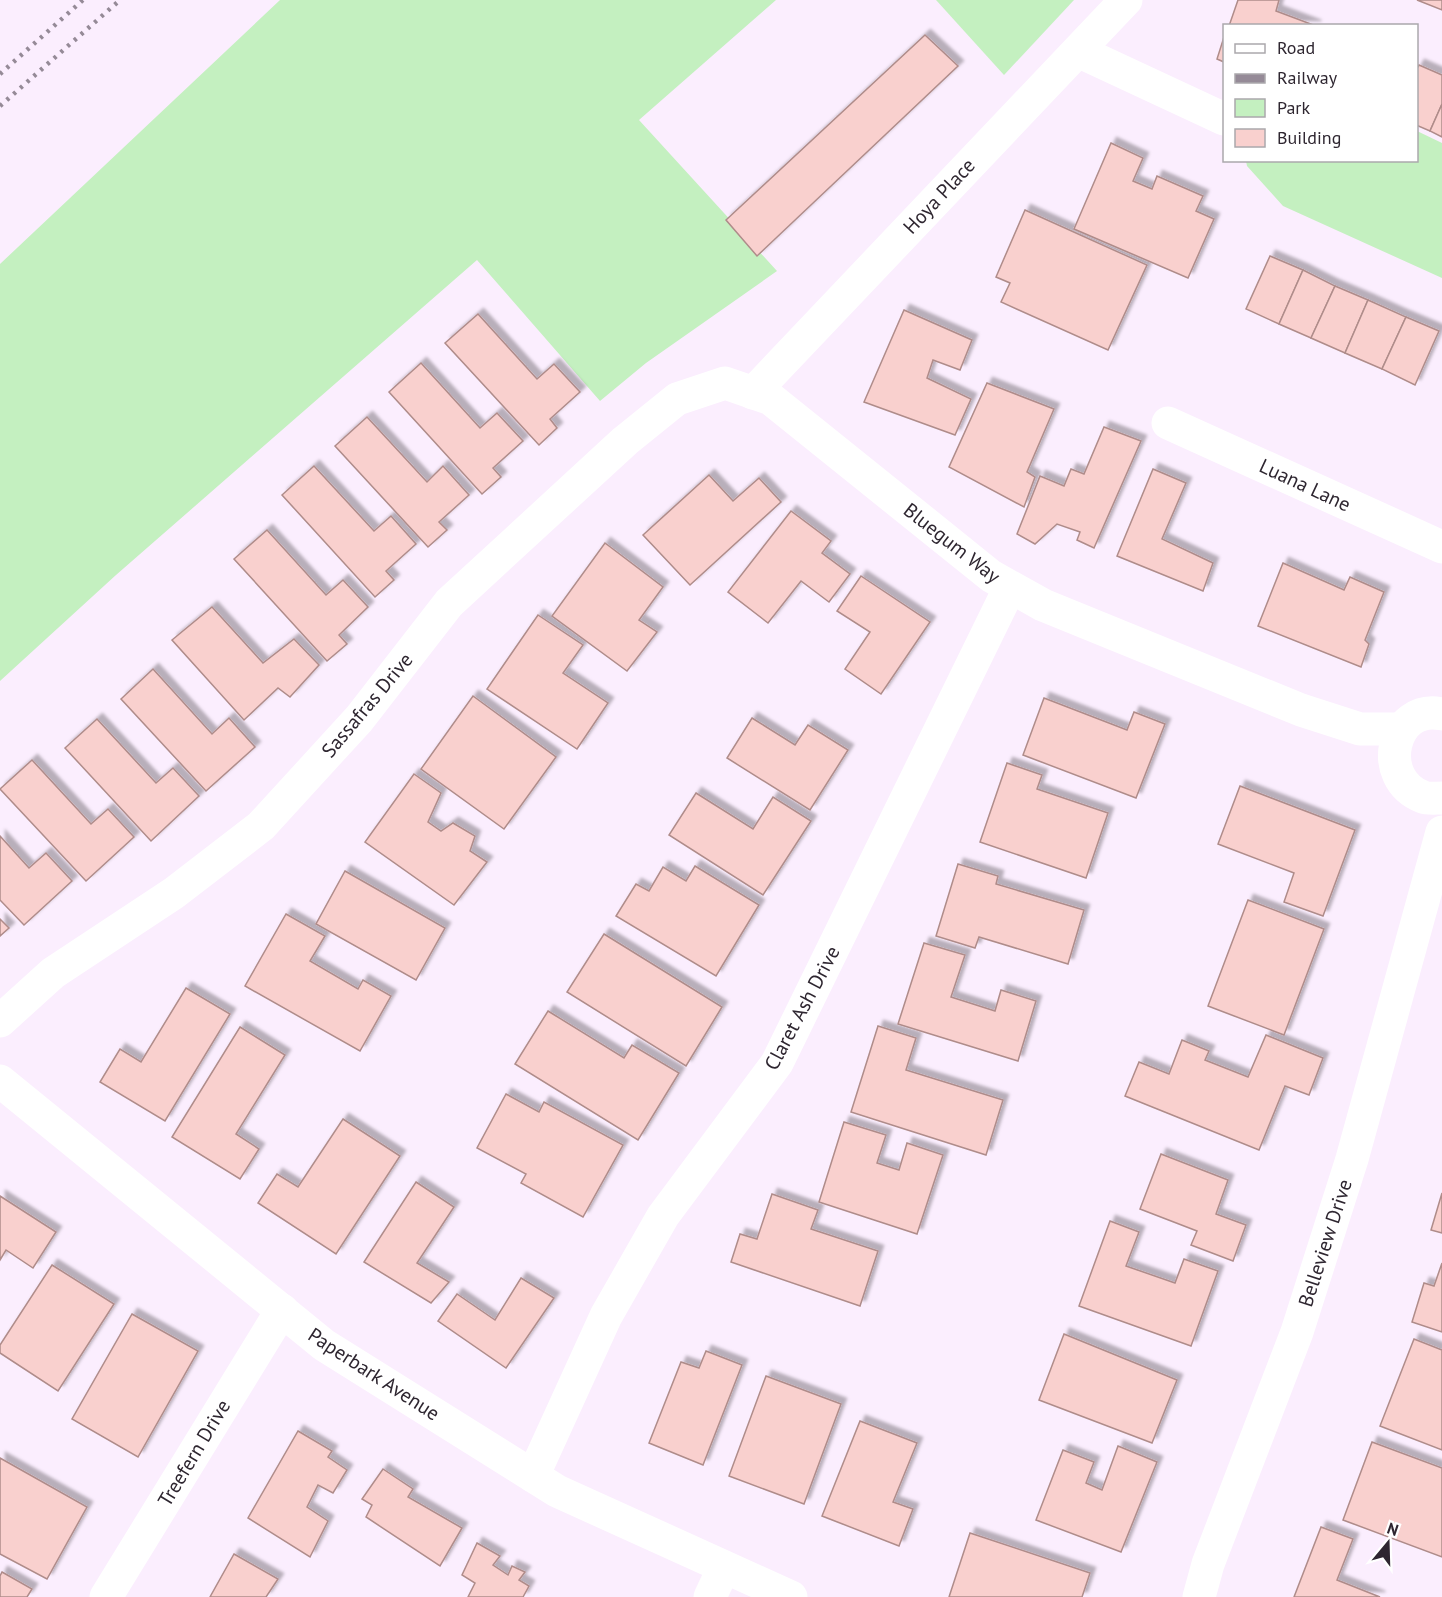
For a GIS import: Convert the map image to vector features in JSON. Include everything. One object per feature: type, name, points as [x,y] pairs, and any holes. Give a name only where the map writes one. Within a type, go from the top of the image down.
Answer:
[{"type":"street","name":"Hoya Place","points":[[739,388],[1078,51],[1126,0]]},
{"type":"street","points":[[1078,51],[1223,119]]},
{"type":"street","name":"Bluegum Way","points":[[739,388],[771,399],[991,576],[1043,605],[1301,710],[1360,729],[1402,729]]},
{"type":"street","name":"Sassafras Drive","points":[[0,1021],[53,972],[174,893],[261,826],[359,719],[449,603],[625,441],[677,399],[739,388]]},
{"type":"street","name":"Luana Lane","points":[[1168,423],[1442,547]]},
{"type":"street","name":"Claret Ash Drive","points":[[533,1476],[606,1316],[663,1216],[777,1063],[1010,587]]},
{"type":"street","points":[[1416,785],[1394,752],[1402,729],[1411,720],[1439,708]]},
{"type":"street","name":"Bluegum Way","points":[[1301,710],[1360,743],[1416,785]]},
{"type":"street","name":"Belleview Drive","points":[[1416,785],[1422,831],[1420,915]]},
{"type":"street","name":"Belleview Drive","points":[[1199,1597],[1208,1564],[1297,1332],[1352,1159],[1442,832]]},
{"type":"street","name":"Paperbark Avenue","points":[[0,1081],[324,1345],[557,1491],[791,1597]]},
{"type":"street","name":"Treefern Drive","points":[[106,1597],[282,1310]]},
{"type":"street","name":"Belleview Drive","points":[[1190,1597],[1208,1564]]},
{"type":"street","points":[[710,1597],[724,1567]]},
{"type":"green space","points":[[280,0],[776,0],[639,120],[777,271],[646,363],[600,401],[477,260],[116,575],[0,681],[0,264]]},
{"type":"green space","points":[[936,0],[1074,0],[1004,75]]},
{"type":"green space","points":[[1418,131],[1442,143],[1442,278],[1283,206],[1247,166],[1246,162],[1418,162]]},
{"type":"building","points":[[1238,0],[1279,0],[1276,11],[1311,24],[1230,24]]},
{"type":"building","points":[[1417,0],[1442,0],[1442,10]]},
{"type":"building","points":[[925,35],[958,66],[757,256],[726,220]]},
{"type":"building","points":[[1223,40],[1223,62],[1217,59]]},
{"type":"building","points":[[1419,65],[1442,75],[1442,104],[1430,131],[1418,126]]},
{"type":"building","points":[[1442,104],[1442,137],[1430,131]]},
{"type":"building","points":[[1111,143],[1143,158],[1133,181],[1152,189],[1157,176],[1203,196],[1196,211],[1214,219],[1188,278],[1074,229]]},
{"type":"building","points":[[1025,210],[1147,265],[1108,350],[1001,302],[1010,283],[996,277]]},
{"type":"building","points":[[1270,256],[1303,270],[1279,324],[1246,309]]},
{"type":"building","points":[[1303,270],[1335,286],[1311,338],[1279,324]]},
{"type":"building","points":[[1335,286],[1368,300],[1345,353],[1311,338]]},
{"type":"building","points":[[1368,300],[1406,317],[1382,369],[1345,353]]},
{"type":"building","points":[[904,310],[972,340],[960,370],[933,360],[927,378],[971,399],[955,435],[864,402]]},
{"type":"building","points":[[478,314],[537,379],[554,364],[580,392],[550,419],[557,428],[539,445],[445,343]]},
{"type":"building","points":[[1406,317],[1439,331],[1415,385],[1382,369]]},
{"type":"building","points":[[421,363],[480,428],[497,413],[523,441],[493,468],[501,477],[482,494],[389,392]]},
{"type":"building","points":[[987,383],[1054,409],[1027,472],[1035,477],[1024,507],[949,467]]},
{"type":"building","points":[[367,417],[427,482],[443,466],[469,495],[439,522],[447,530],[428,547],[335,446]]},
{"type":"building","points":[[1104,427],[1141,441],[1094,548],[1077,540],[1080,532],[1057,524],[1035,544],[1017,534],[1040,476],[1064,486],[1071,469],[1084,474]]},
{"type":"building","points":[[314,466],[374,531],[391,516],[416,544],[386,571],[394,580],[375,597],[282,495]]},
{"type":"building","points":[[1153,469],[1186,483],[1162,539],[1213,563],[1203,591],[1117,556]]},
{"type":"building","points":[[709,475],[733,501],[759,478],[781,502],[690,585],[643,535]]},
{"type":"building","points":[[791,511],[831,541],[822,553],[850,574],[829,602],[801,581],[768,623],[728,592]]},
{"type":"building","points":[[267,530],[326,595],[343,580],[368,607],[339,635],[347,644],[327,661],[234,559]]},
{"type":"building","points":[[605,543],[663,587],[639,620],[657,632],[627,671],[552,616]]},
{"type":"building","points":[[1283,563],[1344,590],[1350,577],[1384,592],[1365,640],[1369,644],[1361,667],[1258,626]]},
{"type":"building","points":[[861,576],[930,622],[881,694],[845,669],[870,632],[837,611]]},
{"type":"building","points":[[212,607],[263,663],[294,639],[319,665],[290,697],[278,688],[244,720],[172,640]]},
{"type":"building","points":[[538,615],[583,645],[563,673],[608,703],[577,749],[487,689]]},
{"type":"building","points":[[153,669],[212,734],[229,718],[255,747],[206,791],[121,699]]},
{"type":"building","points":[[473,696],[556,757],[504,829],[421,769]]},
{"type":"building","points":[[1044,698],[1127,730],[1134,712],[1165,724],[1136,798],[1023,755]]},
{"type":"building","points":[[752,718],[795,745],[808,725],[848,750],[810,810],[727,758]]},
{"type":"building","points":[[97,719],[156,783],[173,768],[199,796],[151,841],[65,748]]},
{"type":"building","points":[[32,760],[91,824],[108,809],[134,837],[86,881],[0,789]]},
{"type":"building","points":[[1007,763],[1042,775],[1037,789],[1108,813],[1086,878],[980,842]]},
{"type":"building","points":[[414,774],[441,793],[428,822],[441,831],[453,823],[475,836],[470,851],[487,862],[454,905],[365,842]]},
{"type":"building","points":[[1240,786],[1355,830],[1323,916],[1284,902],[1294,873],[1218,844]]},
{"type":"building","points":[[696,793],[753,829],[773,797],[811,821],[763,895],[669,835]]},
{"type":"building","points":[[0,836],[29,868],[46,853],[72,881],[24,925],[0,900]]},
{"type":"building","points":[[958,864],[998,876],[996,884],[1084,910],[1068,964],[979,937],[975,948],[936,936]]},
{"type":"building","points":[[695,866],[759,905],[716,976],[616,916],[636,884],[649,891],[663,867],[686,881]]},
{"type":"building","points":[[345,871],[445,928],[416,980],[316,924]]},
{"type":"building","points":[[1248,900],[1324,929],[1284,1035],[1208,1006]]},
{"type":"building","points":[[286,914],[325,936],[310,961],[358,989],[363,980],[391,996],[360,1051],[245,986]]},
{"type":"building","points":[[0,919],[9,928],[0,936]]},
{"type":"building","points":[[604,934],[722,1007],[686,1066],[567,992]]},
{"type":"building","points":[[924,943],[965,955],[951,997],[995,1011],[1001,990],[1036,1001],[1018,1061],[898,1024]]},
{"type":"building","points":[[186,988],[230,1014],[165,1121],[100,1082],[120,1049],[141,1062]]},
{"type":"building","points":[[548,1011],[624,1058],[632,1045],[679,1073],[638,1140],[515,1064]]},
{"type":"building","points":[[878,1026],[916,1038],[906,1070],[1003,1100],[986,1155],[851,1112]]},
{"type":"building","points":[[240,1027],[285,1055],[236,1134],[259,1149],[240,1179],[172,1137]]},
{"type":"building","points":[[1266,1035],[1323,1058],[1309,1095],[1285,1086],[1259,1150],[1125,1096],[1139,1062],[1169,1074],[1182,1040],[1209,1051],[1205,1060],[1248,1077]]},
{"type":"building","points":[[506,1094],[539,1112],[544,1102],[623,1145],[583,1217],[521,1183],[526,1174],[477,1148]]},
{"type":"building","points":[[343,1119],[400,1156],[336,1254],[258,1203],[277,1174],[298,1187]]},
{"type":"building","points":[[844,1122],[886,1135],[877,1163],[899,1170],[907,1143],[943,1155],[917,1234],[819,1202]]},
{"type":"building","points":[[1161,1154],[1228,1180],[1216,1214],[1246,1225],[1233,1261],[1191,1245],[1197,1231],[1140,1209]]},
{"type":"building","points":[[416,1182],[454,1207],[417,1263],[449,1282],[431,1303],[364,1262]]},
{"type":"building","points":[[1442,1193],[1442,1233],[1431,1230]]},
{"type":"building","points":[[772,1194],[818,1210],[811,1229],[878,1251],[860,1306],[731,1262],[740,1234],[757,1239]]},
{"type":"building","points":[[0,1196],[56,1232],[33,1268],[6,1250],[0,1260]]},
{"type":"building","points":[[1110,1221],[1139,1232],[1126,1266],[1175,1283],[1184,1259],[1218,1271],[1191,1346],[1079,1306]]},
{"type":"building","points":[[1442,1263],[1442,1332],[1412,1322],[1424,1283],[1434,1286]]},
{"type":"building","points":[[52,1265],[114,1304],[58,1391],[0,1353],[0,1345]]},
{"type":"building","points":[[521,1278],[554,1298],[506,1368],[438,1321],[457,1294],[495,1320]]},
{"type":"building","points":[[132,1314],[198,1351],[138,1457],[72,1419]]},
{"type":"building","points":[[1064,1334],[1177,1380],[1152,1443],[1039,1400]]},
{"type":"building","points":[[1414,1339],[1442,1350],[1442,1450],[1380,1426]]},
{"type":"building","points":[[706,1351],[742,1365],[703,1465],[649,1443],[681,1362],[699,1368]]},
{"type":"building","points":[[766,1376],[841,1404],[804,1504],[729,1476]]},
{"type":"building","points":[[860,1421],[917,1443],[893,1502],[913,1509],[899,1546],[822,1516]]},
{"type":"building","points":[[298,1431],[332,1451],[328,1457],[347,1470],[333,1493],[318,1485],[307,1507],[328,1521],[310,1557],[248,1518]]},
{"type":"building","points":[[1372,1442],[1442,1468],[1442,1557],[1343,1520]]},
{"type":"building","points":[[1118,1446],[1157,1462],[1121,1552],[1036,1520],[1063,1450],[1094,1462],[1086,1483],[1102,1490]]},
{"type":"building","points":[[0,1458],[87,1507],[47,1579],[0,1554]]},
{"type":"building","points":[[383,1469],[413,1489],[408,1497],[462,1528],[440,1566],[366,1517],[372,1505],[362,1499]]},
{"type":"building","points":[[1321,1527],[1353,1539],[1337,1580],[1380,1597],[1294,1597]]},
{"type":"building","points":[[970,1533],[1090,1573],[1082,1597],[949,1597]]},
{"type":"building","points":[[477,1543],[500,1556],[493,1565],[508,1575],[512,1566],[525,1572],[519,1580],[529,1586],[523,1597],[468,1597],[475,1583],[462,1575]]},
{"type":"building","points":[[234,1554],[278,1579],[266,1597],[210,1597]]},
{"type":"building","points":[[2,1572],[32,1589],[27,1597],[0,1597]]},
{"type":"railway","points":[[0,74],[83,0]]},
{"type":"railway","points":[[0,106],[120,0]]}]
